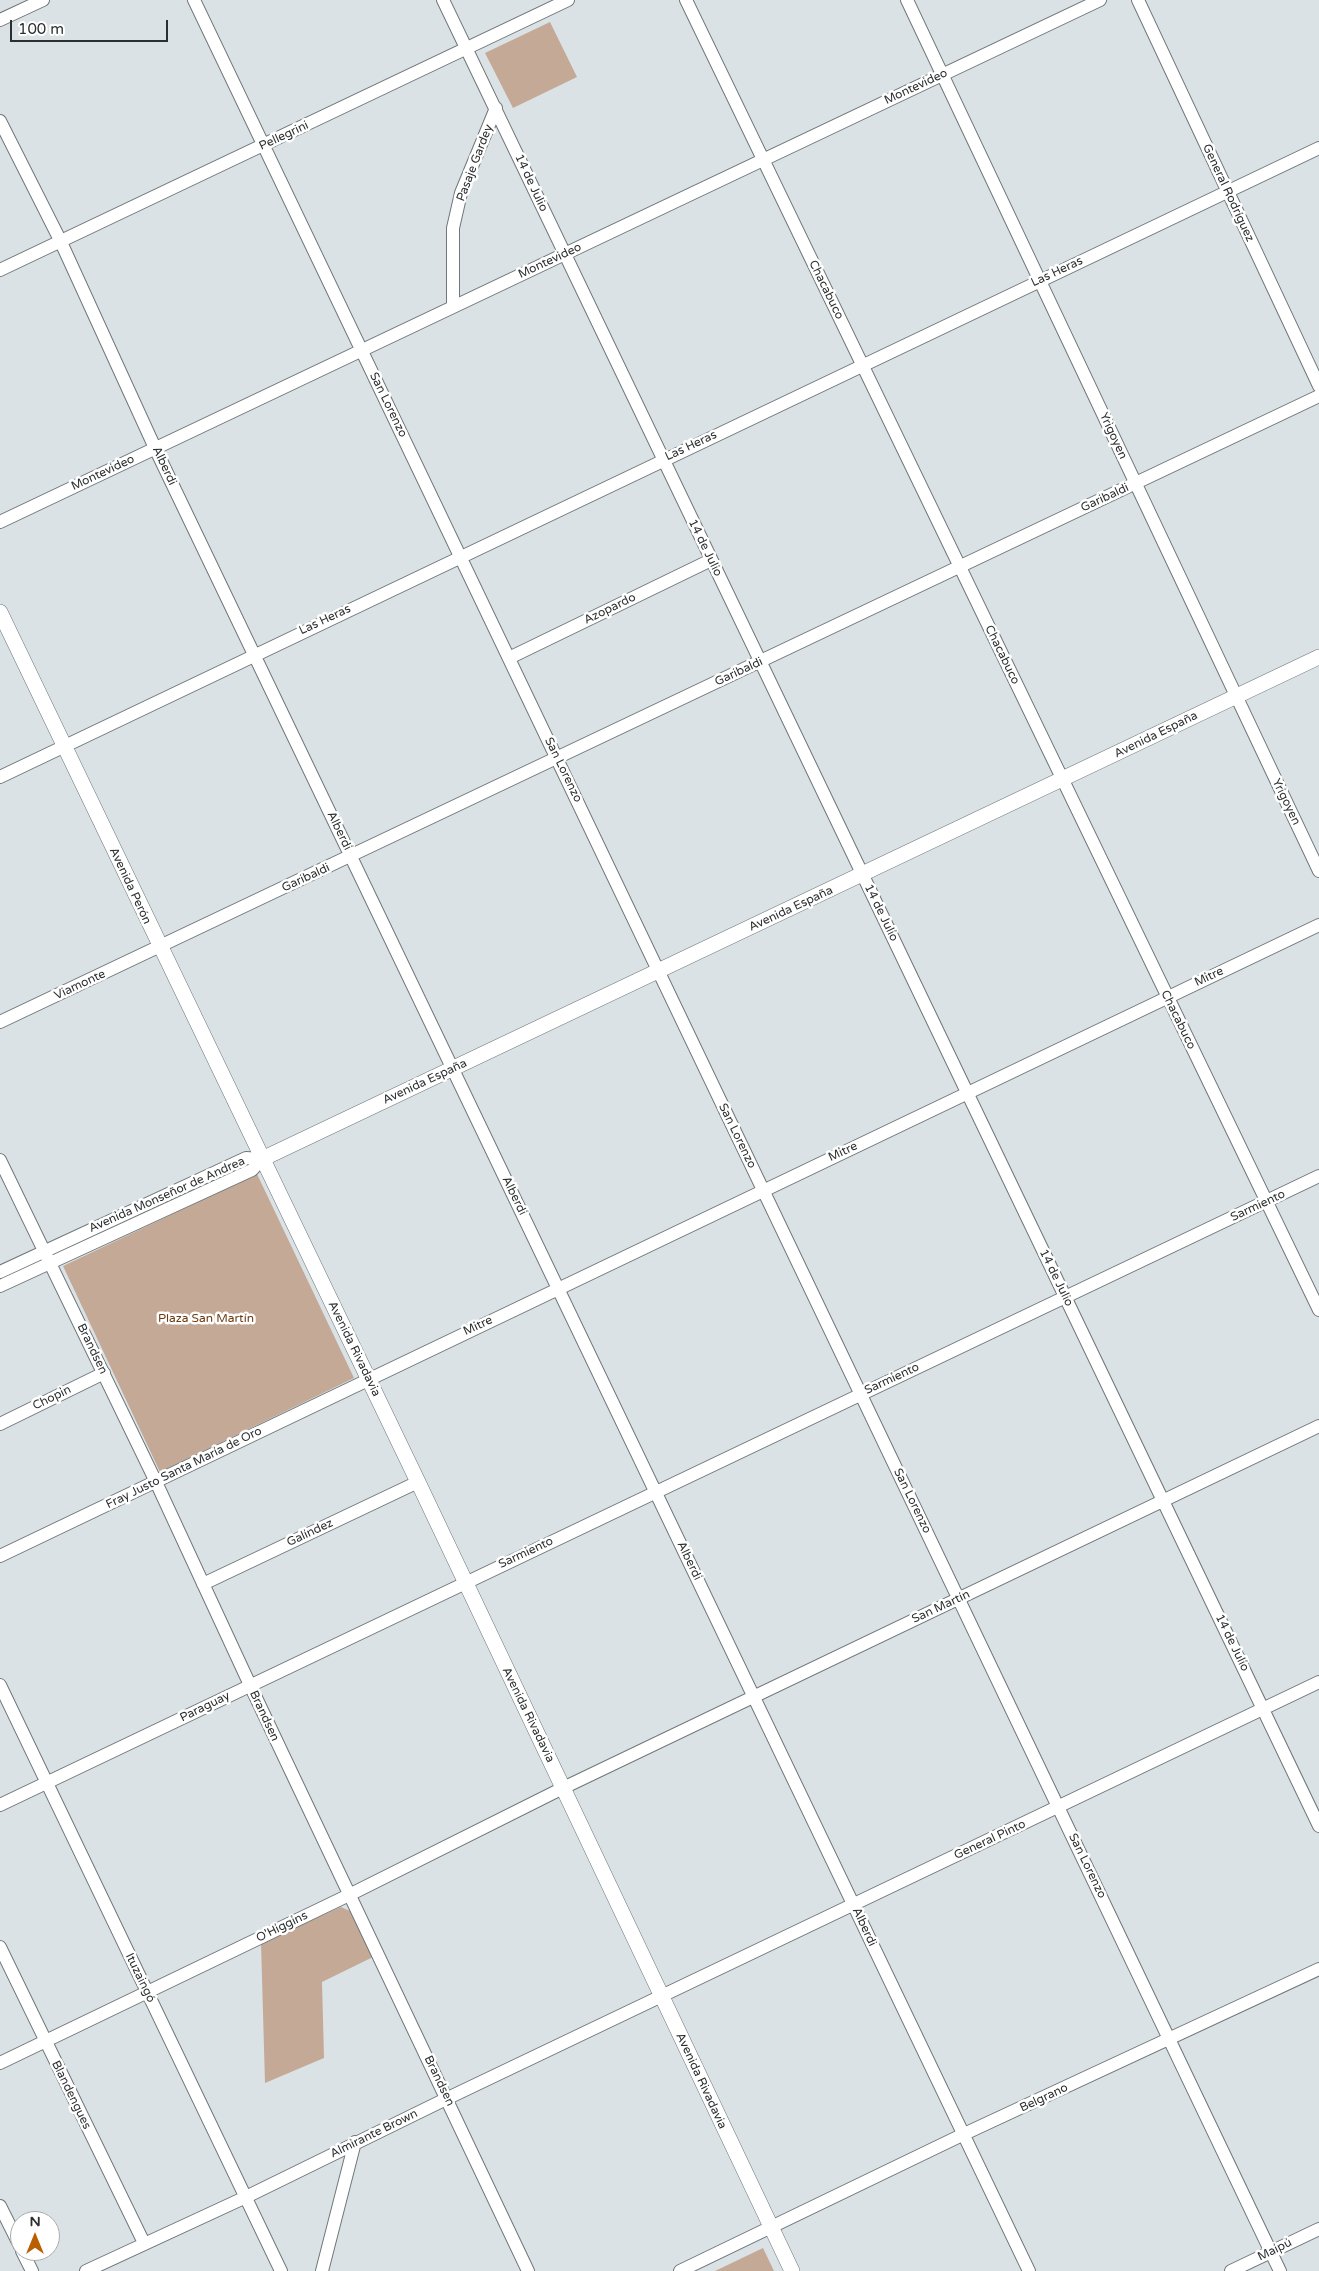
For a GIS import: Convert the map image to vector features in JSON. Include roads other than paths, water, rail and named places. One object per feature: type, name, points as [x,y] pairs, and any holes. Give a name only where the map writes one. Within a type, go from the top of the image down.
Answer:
[{"type":"main road","name":"Avenida Perón","points":[[0,612],[159,948],[262,1159]]},
{"type":"main road","name":"Avenida España","points":[[262,1159],[1319,658]]},
{"type":"main road","name":"Avenida Rivadavia","points":[[262,1159],[418,1482],[792,2271]]},
{"type":"street","points":[[0,20],[43,0]]},
{"type":"street","name":"San Lorenzo","points":[[194,0],[1280,2271]]},
{"type":"street","name":"14 de Julio","points":[[443,0],[1319,1826]]},
{"type":"street","name":"Pellegrini","points":[[0,270],[568,0]]},
{"type":"street","name":"Chacabuco","points":[[686,0],[1319,1310]]},
{"type":"street","name":"Yrigoyen","points":[[907,0],[1136,483],[1235,697],[1319,871]]},
{"type":"street","name":"Montevideo","points":[[0,522],[1100,0]]},
{"type":"street","name":"General Rodríguez","points":[[1138,0],[1319,386]]},
{"type":"street","name":"Pasaje Gardey","points":[[453,307],[453,228],[461,193],[496,108]]},
{"type":"street","name":"Alberdi","points":[[0,121],[60,240],[155,448],[854,1905],[962,2135],[1029,2271]]},
{"type":"street","name":"Las Heras","points":[[0,777],[254,654],[1319,148]]},
{"type":"street","name":"Garibaldi","points":[[159,948],[1319,396]]},
{"type":"street","name":"Azopardo","points":[[509,658],[711,560]]},
{"type":"street","name":"Mitre","points":[[368,1378],[1319,925]]},
{"type":"street","name":"Viamonte","points":[[0,1022],[159,948]]},
{"type":"street","name":"Avenida Monseñor de Andrea","points":[[0,1272],[246,1158],[262,1159]]},
{"type":"street","name":"Avenida Monseñor de Andrea","points":[[0,1286],[248,1172],[262,1159]]},
{"type":"street","name":"Brandsen","points":[[0,1160],[156,1482],[250,1686],[448,2098],[528,2271]]},
{"type":"street","name":"Sarmiento","points":[[465,1582],[1319,1176]]},
{"type":"street","name":"Chopin","points":[[0,1424],[104,1373]]},
{"type":"street","name":"Fray Justo Santa María de Oro","points":[[0,1556],[368,1378]]},
{"type":"street","name":"San Martín","points":[[563,1788],[1319,1426]]},
{"type":"street","name":"Galíndez","points":[[203,1584],[418,1482]]},
{"type":"street","name":"Paraguay","points":[[0,1805],[465,1582]]},
{"type":"street","name":"General Pinto","points":[[661,1996],[1059,1808],[1319,1682]]},
{"type":"street","name":"Ituzaingó","points":[[0,1685],[281,2271]]},
{"type":"street","name":"O'Higgins","points":[[0,2064],[349,1895],[563,1788]]},
{"type":"street","name":"Blandengues","points":[[0,1947],[44,2042],[144,2243]]},
{"type":"street","name":"Belgrano","points":[[680,2271],[962,2135],[1170,2040],[1319,1969]]},
{"type":"street","name":"Almirante Brown","points":[[86,2271],[246,2197],[355,2142],[661,1996]]},
{"type":"street","points":[[322,2271],[355,2142]]},
{"type":"street","points":[[0,2206],[10,2226]]},
{"type":"street","name":"Maipú","points":[[1232,2271],[1319,2229]]},
{"type":"park label","name":"Plaza San Martín","points":[[206,1319]]}]
